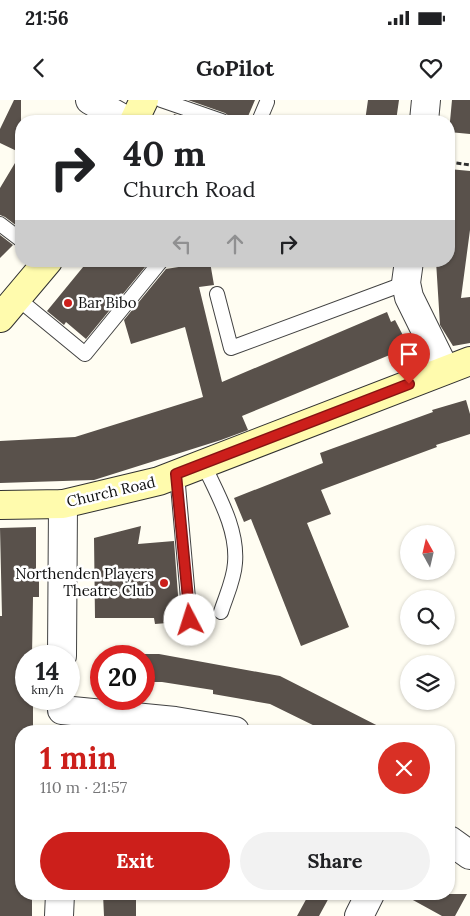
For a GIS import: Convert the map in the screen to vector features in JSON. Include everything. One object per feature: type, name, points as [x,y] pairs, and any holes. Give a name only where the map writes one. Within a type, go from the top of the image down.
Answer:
[{"type":"main road","points":[[137,115],[144,100]]},
{"type":"main road","points":[[8,308],[43,267]]},
{"type":"main road","name":"Church Road","points":[[0,505],[63,504],[159,481],[470,361]]},
{"type":"street","points":[[90,100],[117,115]]},
{"type":"street","points":[[425,115],[426,100]]},
{"type":"street","points":[[407,272],[409,297],[445,370]]},
{"type":"street","points":[[62,645],[63,504]]},
{"type":"street","points":[[62,713],[175,721],[199,725]]},
{"type":"street","points":[[455,844],[470,854]]},
{"type":"street","points":[[59,916],[60,900]]},
{"type":"street","points":[[359,916],[367,900]]},
{"type":"lane","points":[[161,100],[205,115]]},
{"type":"lane","points":[[262,115],[267,102]]},
{"type":"lane","points":[[0,224],[15,235]]},
{"type":"lane","points":[[8,308],[85,354],[156,267]]},
{"type":"lane","points":[[217,294],[231,348],[407,272]]},
{"type":"lane","points":[[203,464],[227,518],[234,539],[235,562],[232,581],[221,612]]},
{"type":"lane","points":[[176,474],[190,620]]},
{"type":"path","points":[[455,163],[470,166]]},
{"type":"building","points":[[14,100],[21,100],[21,115],[15,115],[15,150],[0,143],[0,129]]},
{"type":"building","points":[[188,100],[255,100],[249,115],[228,115]]},
{"type":"building","points":[[368,100],[399,100],[397,115],[366,115]]},
{"type":"building","points":[[452,100],[470,100],[470,134],[455,133],[455,115],[451,115]]},
{"type":"building","points":[[15,163],[15,224],[0,215],[0,188]]},
{"type":"building","points":[[455,170],[470,171],[470,230],[461,298],[470,297],[470,343],[453,346],[440,325],[436,267],[455,267]]},
{"type":"building","points":[[0,235],[13,245],[0,258]]},
{"type":"building","points":[[83,267],[145,267],[86,339],[66,322],[64,325],[47,311]]},
{"type":"building","points":[[211,267],[214,285],[199,287],[222,382],[387,312],[391,322],[395,320],[409,347],[242,416],[248,430],[221,440],[94,480],[0,483],[0,441],[75,437],[203,397],[185,327],[131,344],[124,320],[166,269]]},
{"type":"building","points":[[466,400],[470,414],[470,434],[436,445],[437,447],[321,490],[331,514],[307,523],[349,627],[301,646],[251,519],[244,522],[234,498],[323,463],[320,453],[433,412],[432,410]]},
{"type":"building","points":[[141,526],[138,544],[174,541],[180,622],[155,624],[154,618],[95,618],[94,538]]},
{"type":"building","points":[[36,527],[36,574],[39,574],[39,597],[33,597],[32,645],[15,645],[15,710],[33,710],[33,725],[15,725],[15,900],[32,900],[32,916],[0,916],[0,616],[2,616],[0,528]]},
{"type":"building","points":[[155,654],[280,676],[376,725],[313,725],[270,704],[213,694],[213,690],[155,682]]},
{"type":"building","points":[[455,894],[467,894],[455,916],[442,916],[413,900],[455,900]]},
{"type":"building","points":[[103,900],[136,900],[136,916],[104,916]]},
{"type":"building","points":[[306,900],[328,900],[319,916],[297,916]]},
{"type":"place","name":"Bar Bibo","points":[[68,303]]},
{"type":"place","name":"Northenden Players Theatre Club","points":[[164,583]]},
{"type":"route","points":[[190,620],[176,474],[409,384]]}]
